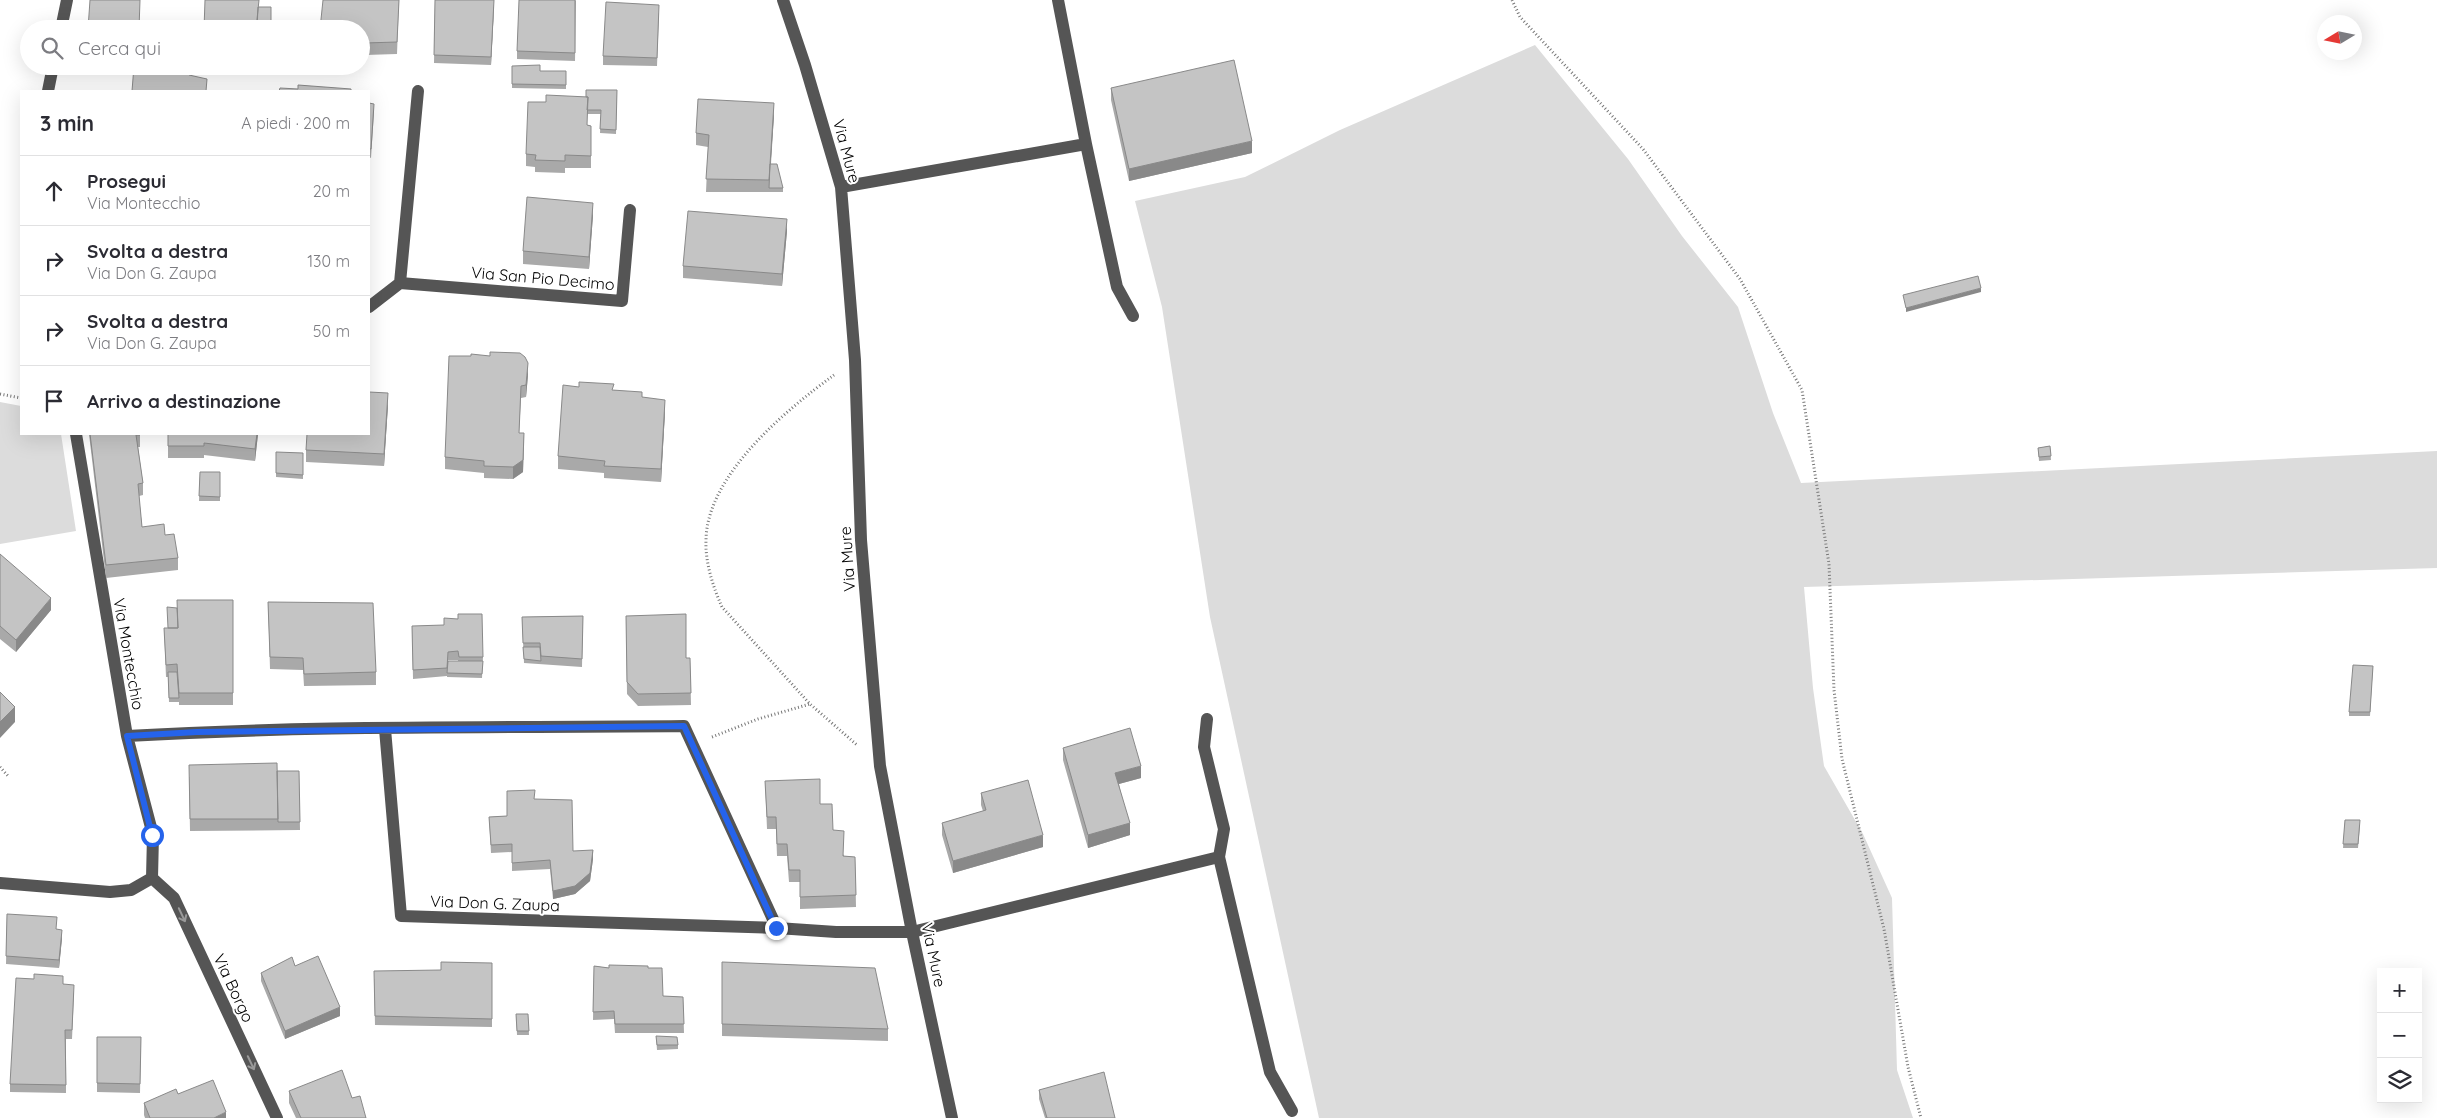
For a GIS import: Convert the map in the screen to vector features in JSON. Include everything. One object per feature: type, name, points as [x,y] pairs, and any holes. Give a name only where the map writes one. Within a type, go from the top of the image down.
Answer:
[{"type":"street","points":[[63,20],[67,0]]},
{"type":"street","name":"Via Mure","points":[[782,0],[805,65],[841,187],[855,360],[861,540],[880,766],[912,932],[952,1118]]},
{"type":"street","points":[[1058,0],[1086,144],[1117,287],[1133,316]]},
{"type":"street","points":[[48,90],[51,75]]},
{"type":"street","points":[[370,306],[400,283],[418,91]]},
{"type":"street","points":[[841,187],[1086,144]]},
{"type":"street","name":"Via San Pio Decimo","points":[[400,283],[622,301],[630,210]]},
{"type":"street","name":"Via Montecchio","points":[[76,435],[127,736],[152,835],[152,878]]},
{"type":"street","points":[[1207,719],[1204,747],[1224,829],[1219,857],[1270,1072],[1292,1111]]},
{"type":"street","points":[[127,736],[197,732],[684,726],[776,928]]},
{"type":"street","name":"Via Don G. Zaupa","points":[[385,729],[401,916],[776,928],[836,932],[912,932],[1219,857]]},
{"type":"street","points":[[0,883],[110,892],[131,890],[152,878]]},
{"type":"street","name":"Via Borgo","points":[[152,878],[174,898],[277,1118]]},
{"type":"path","points":[[1512,0],[1520,17],[1643,149],[1734,271],[1802,390],[1829,564],[1834,690],[1842,759],[1884,929],[1908,1067],[1921,1118]]},
{"type":"path","points":[[855,360],[797,402],[753,444],[721,489],[708,522],[705,541],[714,588],[722,607],[810,704],[880,766]]},
{"type":"path","points":[[0,394],[20,398]]},
{"type":"path","points":[[692,744],[758,718],[810,704]]},
{"type":"path","points":[[0,768],[8,776]]},
{"type":"shaded area","points":[[1535,45],[1628,159],[1682,236],[1738,307],[1773,413],[1801,483],[2437,451],[2437,568],[1804,587],[1813,688],[1824,766],[1863,834],[1892,898],[1897,1070],[1913,1118],[1319,1118],[1210,617],[1162,307],[1135,201],[1245,177],[1340,130]]},
{"type":"shaded area","points":[[0,402],[20,406],[20,435],[61,435],[76,531],[0,544]]},
{"type":"building","points":[[90,0],[140,0],[139,20],[89,20]]},
{"type":"building","points":[[205,0],[259,0],[257,20],[204,20]]},
{"type":"building","points":[[323,0],[399,0],[397,42],[370,43],[370,20],[321,20]]},
{"type":"building","points":[[435,0],[494,0],[491,57],[434,55]]},
{"type":"building","points":[[519,0],[575,0],[575,53],[517,51]]},
{"type":"building","points":[[606,2],[659,5],[657,58],[603,56]]},
{"type":"building","points":[[258,7],[271,7],[271,20],[257,20]]},
{"type":"building","points":[[1234,60],[1252,141],[1129,169],[1111,88]]},
{"type":"building","points":[[540,65],[540,71],[566,71],[566,85],[512,84],[512,66]]},
{"type":"building","points":[[133,75],[189,75],[207,79],[206,90],[132,90]]},
{"type":"building","points":[[298,85],[351,90],[279,90],[280,88],[298,89]]},
{"type":"building","points":[[586,90],[617,90],[616,130],[600,129],[601,110],[587,110],[588,97],[586,97]]},
{"type":"building","points":[[546,95],[588,97],[587,125],[591,126],[591,156],[565,155],[565,161],[535,160],[536,155],[526,154],[528,102],[546,102]]},
{"type":"building","points":[[698,99],[774,103],[769,180],[706,179],[709,135],[696,133]]},
{"type":"building","points":[[370,103],[374,104],[370,149]]},
{"type":"building","points":[[770,164],[777,164],[783,188],[769,188]]},
{"type":"building","points":[[527,197],[593,203],[589,257],[523,251]]},
{"type":"building","points":[[688,211],[787,219],[782,274],[683,266]]},
{"type":"building","points":[[1978,276],[1981,288],[1906,308],[1903,295]]},
{"type":"building","points":[[490,352],[520,353],[528,363],[526,385],[521,386],[519,433],[524,433],[523,460],[513,467],[484,466],[484,461],[445,457],[449,356],[471,356],[471,354],[490,356]]},
{"type":"building","points":[[579,382],[614,384],[612,390],[642,392],[642,397],[665,400],[661,469],[604,466],[605,461],[558,456],[563,385],[579,387]]},
{"type":"building","points":[[370,392],[388,393],[384,454],[306,450],[307,435],[370,435]]},
{"type":"building","points":[[90,435],[136,435],[143,483],[138,484],[142,527],[164,524],[165,535],[174,534],[178,558],[106,565]]},
{"type":"building","points":[[168,435],[257,435],[255,449],[204,443],[204,446],[168,446]]},
{"type":"building","points":[[2050,446],[2051,456],[2039,457],[2038,448]]},
{"type":"building","points":[[276,452],[303,453],[303,475],[276,473]]},
{"type":"building","points":[[200,472],[220,472],[220,497],[199,496]]},
{"type":"building","points":[[0,554],[51,598],[16,640],[0,626]]},
{"type":"building","points":[[177,600],[233,600],[233,693],[179,693],[177,664],[166,665],[164,628],[178,628]]},
{"type":"building","points":[[268,602],[373,603],[376,672],[304,674],[303,658],[270,657]]},
{"type":"building","points":[[167,607],[177,608],[178,628],[168,628]]},
{"type":"building","points":[[458,614],[482,614],[483,657],[459,657],[458,651],[448,652],[447,668],[413,670],[412,626],[444,625],[444,618],[458,619]]},
{"type":"building","points":[[686,614],[686,658],[690,658],[691,693],[638,694],[627,682],[626,616]]},
{"type":"building","points":[[583,616],[582,659],[541,656],[540,643],[523,643],[522,617]]},
{"type":"building","points":[[523,647],[540,647],[541,661],[524,659]]},
{"type":"building","points":[[448,661],[483,661],[482,674],[447,673]]},
{"type":"building","points":[[2353,665],[2373,666],[2370,712],[2349,712]]},
{"type":"building","points":[[168,672],[177,672],[179,698],[169,698]]},
{"type":"building","points":[[0,692],[15,707],[0,722]]},
{"type":"building","points":[[1130,728],[1141,766],[1115,773],[1130,823],[1088,835],[1063,748]]},
{"type":"building","points":[[277,763],[278,819],[190,819],[189,765]]},
{"type":"building","points":[[277,771],[299,771],[300,822],[278,822]]},
{"type":"building","points":[[820,779],[820,804],[832,804],[833,830],[844,831],[843,856],[855,857],[856,895],[800,897],[800,870],[789,870],[787,844],[777,844],[776,817],[767,817],[765,781]]},
{"type":"building","points":[[1028,780],[1043,835],[953,861],[942,823],[986,810],[981,793]]},
{"type":"building","points":[[535,790],[534,799],[572,800],[573,851],[593,850],[590,873],[575,886],[553,891],[550,860],[512,863],[512,844],[491,845],[489,817],[507,816],[507,791]]},
{"type":"building","points":[[2345,820],[2360,820],[2358,844],[2343,844]]},
{"type":"building","points":[[7,914],[57,917],[56,929],[62,930],[59,960],[6,956]]},
{"type":"building","points":[[318,956],[340,1007],[285,1031],[261,973],[292,957],[295,966]]},
{"type":"building","points":[[441,962],[492,963],[492,1019],[375,1016],[374,971],[441,970]]},
{"type":"building","points":[[722,962],[875,968],[888,1029],[722,1024]]},
{"type":"building","points":[[609,965],[662,968],[663,996],[683,997],[684,1024],[615,1024],[614,1011],[593,1012],[594,966],[609,968]]},
{"type":"building","points":[[34,974],[63,976],[63,984],[74,985],[72,1030],[65,1030],[66,1085],[10,1084],[16,978],[34,979]]},
{"type":"building","points":[[516,1014],[528,1014],[529,1031],[517,1031]]},
{"type":"building","points":[[656,1036],[677,1037],[678,1045],[657,1045]]},
{"type":"building","points":[[97,1037],[141,1037],[140,1084],[97,1083]]},
{"type":"building","points":[[342,1070],[352,1098],[360,1096],[366,1118],[301,1118],[289,1091]]},
{"type":"building","points":[[1104,1072],[1115,1118],[1047,1118],[1039,1090]]},
{"type":"building","points":[[213,1080],[226,1112],[214,1118],[150,1118],[144,1103],[176,1089],[178,1094]]},
{"type":"route","points":[[152,835],[127,736],[197,732],[684,726],[776,928]]}]
